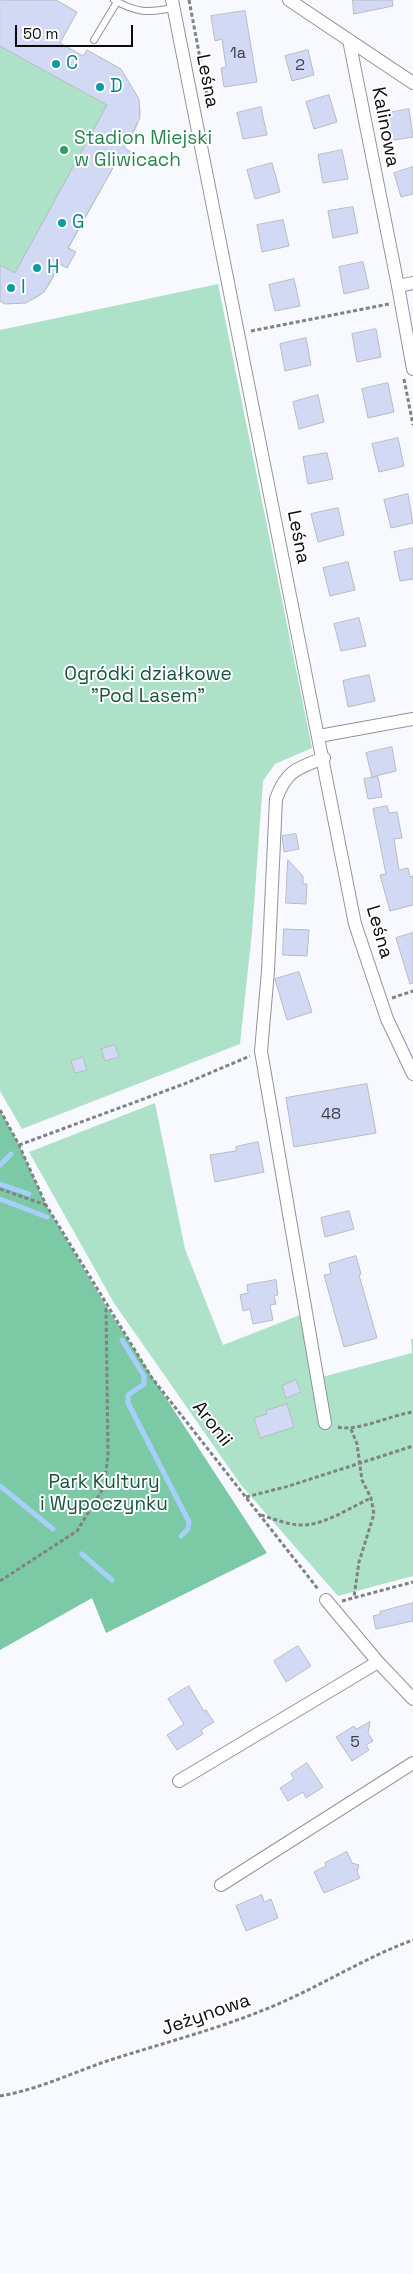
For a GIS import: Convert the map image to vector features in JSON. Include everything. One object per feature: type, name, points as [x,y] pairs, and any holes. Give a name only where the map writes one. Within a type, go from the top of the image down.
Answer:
[{"type":"street","points":[[289,0],[413,83]]},
{"type":"street","name":"Leśna","points":[[172,4],[324,758],[355,924],[387,1019],[413,1074]]},
{"type":"street","name":"Kalinowa","points":[[348,40],[413,369]]},
{"type":"street","points":[[398,286],[413,283]]},
{"type":"street","points":[[319,736],[413,719]]},
{"type":"street","points":[[324,758],[295,770],[282,782],[276,799],[268,971],[261,1050],[325,1423]]},
{"type":"street","points":[[328,1602],[378,1662],[413,1699]]},
{"type":"street","points":[[179,1781],[378,1662]]},
{"type":"street","points":[[221,1885],[413,1763]]},
{"type":"lane","points":[[94,40],[115,1],[136,11],[150,13],[172,4]]},
{"type":"path","points":[[189,0],[208,103]]},
{"type":"path","points":[[238,334],[389,304]]},
{"type":"path","points":[[381,1002],[413,991]]},
{"type":"path","points":[[19,1144],[184,1084],[261,1050]]},
{"type":"path","name":"Aronii","points":[[0,1110],[19,1144],[46,1205],[106,1306],[152,1378],[328,1602]]},
{"type":"path","points":[[0,1189],[46,1205]]},
{"type":"path","points":[[0,1581],[77,1531],[104,1487],[108,1455],[106,1306]]},
{"type":"path","points":[[354,1597],[360,1562],[374,1514],[371,1498],[362,1480],[357,1444],[349,1429],[396,1414],[413,1412]]},
{"type":"path","points":[[246,1497],[289,1486],[358,1462],[413,1446]]},
{"type":"path","points":[[260,1515],[304,1525],[318,1522],[371,1498]]},
{"type":"path","points":[[328,1602],[413,1582]]},
{"type":"path","name":"Jeżynowa","points":[[0,2096],[19,2092],[241,2018],[286,2001],[391,1948],[413,1940]]},
{"type":"green space","name":"Stadion Miejski w Gliwicach","points":[[0,0],[56,0],[77,12],[60,43],[83,56],[87,50],[120,68],[117,74],[128,82],[139,100],[140,106],[138,124],[124,148],[131,152],[122,168],[115,165],[69,248],[76,252],[67,268],[60,264],[51,282],[40,296],[17,304],[0,301]]},
{"type":"green space","name":"Ogródki działkowe \"Pod Lasem\"","points":[[218,284],[312,748],[275,764],[263,781],[252,932],[240,1044],[22,1129],[0,1091],[0,330]]},
{"type":"green space","points":[[155,1103],[185,1249],[223,1345],[300,1315],[322,1377],[412,1353],[411,1339],[413,1339],[413,1576],[338,1596],[241,1485],[114,1303],[29,1152]]},
{"type":"green space","name":"Park Kultury i Wypoczynku","points":[[0,1110],[19,1145],[46,1205],[106,1306],[267,1553],[106,1633],[92,1598],[0,1650]]},
{"type":"building","points":[[0,0],[56,0],[77,12],[60,43],[83,56],[87,50],[121,69],[139,99],[140,118],[124,148],[131,152],[122,168],[115,164],[68,248],[76,252],[67,268],[60,264],[44,292],[26,303],[5,304],[0,301],[0,265],[15,273],[107,105],[0,46]]},
{"type":"building","points":[[353,0],[392,0],[393,6],[354,14]]},
{"type":"building","points":[[245,11],[257,82],[224,87],[221,68],[226,67],[222,39],[215,41],[211,16]]},
{"type":"building","points":[[308,50],[314,75],[292,81],[285,56]]},
{"type":"building","points":[[329,95],[337,122],[314,129],[306,102]]},
{"type":"building","points":[[261,107],[267,135],[243,139],[237,113]]},
{"type":"building","points":[[409,109],[413,137],[389,141],[383,114]]},
{"type":"building","points":[[342,150],[348,179],[323,183],[318,155]]},
{"type":"building","points":[[272,163],[280,192],[255,199],[247,170]]},
{"type":"building","points":[[413,167],[413,194],[401,197],[394,173]]},
{"type":"building","points":[[353,207],[358,233],[333,238],[328,211]]},
{"type":"building","points":[[283,220],[289,246],[262,252],[257,225]]},
{"type":"building","points":[[363,262],[369,288],[344,294],[339,267]]},
{"type":"building","points":[[294,279],[300,306],[275,311],[269,285]]},
{"type":"building","points":[[376,329],[381,357],[357,362],[352,334]]},
{"type":"building","points":[[306,338],[311,365],[285,371],[280,344]]},
{"type":"building","points":[[388,383],[394,412],[368,418],[362,389]]},
{"type":"building","points":[[318,395],[324,422],[299,429],[293,402]]},
{"type":"building","points":[[398,438],[404,466],[379,472],[372,444]]},
{"type":"building","points":[[327,453],[333,479],[308,484],[303,457]]},
{"type":"building","points":[[408,494],[413,523],[391,528],[384,500]]},
{"type":"building","points":[[338,508],[344,535],[318,542],[311,514]]},
{"type":"building","points":[[413,548],[413,579],[400,581],[394,552]]},
{"type":"building","points":[[348,562],[355,590],[330,596],[323,568]]},
{"type":"building","points":[[359,618],[366,646],[341,651],[334,624]]},
{"type":"building","points":[[369,675],[375,701],[348,707],[343,681]]},
{"type":"building","points":[[392,747],[396,771],[372,777],[366,753]]},
{"type":"building","points":[[378,777],[382,797],[368,799],[364,779]]},
{"type":"building","points":[[387,806],[389,813],[397,812],[402,838],[394,839],[399,870],[408,868],[410,877],[413,876],[413,905],[390,911],[380,875],[386,874],[373,809]]},
{"type":"building","points":[[296,834],[299,849],[284,852],[282,836]]},
{"type":"building","points":[[288,860],[303,876],[303,884],[307,884],[306,904],[286,903]]},
{"type":"building","points":[[284,929],[309,930],[307,956],[283,955]]},
{"type":"building","points":[[413,933],[413,983],[410,984],[396,938]]},
{"type":"building","points":[[299,972],[312,1012],[287,1020],[275,979]]},
{"type":"building","points":[[115,1045],[119,1057],[105,1061],[101,1049]]},
{"type":"building","points":[[83,1057],[87,1070],[75,1073],[71,1061]]},
{"type":"building","points":[[367,1084],[376,1133],[294,1147],[286,1098]]},
{"type":"building","points":[[258,1142],[264,1172],[215,1182],[210,1155],[236,1151],[236,1147]]},
{"type":"building","points":[[349,1211],[354,1229],[325,1237],[321,1218]]},
{"type":"building","points":[[356,1256],[361,1274],[359,1275],[377,1338],[344,1347],[324,1275],[331,1274],[329,1264]]},
{"type":"building","points":[[276,1280],[278,1295],[274,1296],[276,1304],[270,1305],[273,1320],[253,1324],[250,1309],[243,1311],[240,1295],[248,1293],[247,1285]]},
{"type":"building","points":[[296,1380],[301,1392],[286,1398],[282,1386]]},
{"type":"building","points":[[287,1404],[294,1427],[260,1438],[254,1418],[267,1414],[266,1411]]},
{"type":"building","points":[[413,1603],[413,1621],[376,1629],[373,1616],[381,1614],[380,1612]]},
{"type":"building","points":[[298,1646],[311,1666],[286,1682],[274,1661]]},
{"type":"building","points":[[189,1686],[204,1711],[206,1710],[214,1722],[201,1730],[203,1734],[177,1750],[167,1735],[184,1724],[168,1699]]},
{"type":"building","points":[[370,1722],[368,1733],[373,1741],[366,1745],[369,1750],[352,1761],[336,1737],[354,1726],[356,1729]]},
{"type":"building","points":[[307,1763],[323,1787],[306,1798],[303,1792],[288,1801],[280,1788],[294,1779],[291,1774]]},
{"type":"building","points":[[347,1852],[352,1863],[359,1865],[357,1872],[360,1878],[324,1893],[314,1872],[326,1866],[325,1863]]},
{"type":"building","points":[[262,1895],[264,1902],[271,1899],[278,1918],[246,1931],[236,1906]]},
{"type":"waterway","points":[[0,1165],[11,1154]]},
{"type":"waterway","points":[[0,1184],[29,1194]]},
{"type":"waterway","points":[[0,1199],[47,1217]]},
{"type":"waterway","points":[[122,1340],[144,1376],[144,1384],[128,1395],[128,1403],[189,1522],[188,1529],[181,1536]]},
{"type":"waterway","points":[[0,1486],[53,1529]]},
{"type":"waterway","points":[[82,1554],[112,1580]]},
{"type":"place","name":"C","points":[[56,64]]},
{"type":"place","name":"D","points":[[100,87]]},
{"type":"place","name":"Stadion Miejski w Gliwicach","points":[[64,150]]},
{"type":"place","name":"G","points":[[62,223]]},
{"type":"place","name":"H","points":[[37,268]]},
{"type":"place","name":"I","points":[[11,288]]}]
